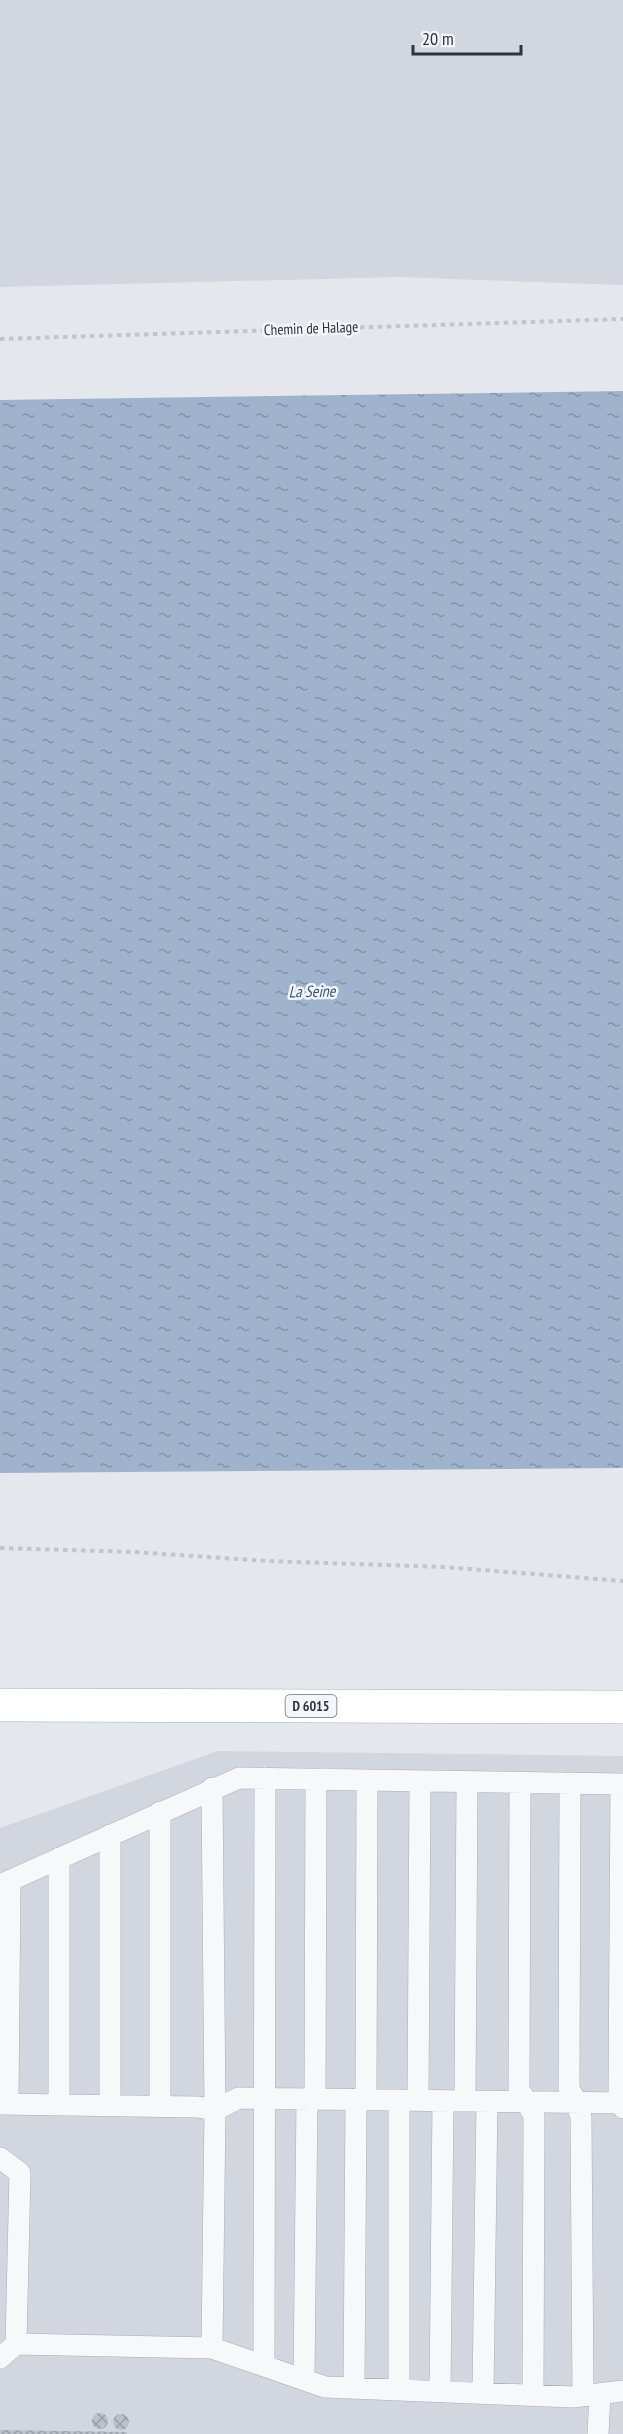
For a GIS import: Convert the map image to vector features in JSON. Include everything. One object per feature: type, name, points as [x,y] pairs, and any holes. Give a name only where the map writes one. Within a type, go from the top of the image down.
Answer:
[{"type":"main road","name":"D 6015","points":[[0,1705],[623,1707]]},
{"type":"lane","points":[[239,1778],[316,1779],[622,1784],[619,2090],[623,2105],[263,2098],[239,2098],[215,2110],[198,2107],[4,2104],[5,1883],[212,1788],[239,1778]]},
{"type":"lane","points":[[264,2366],[265,1778]]},
{"type":"lane","points":[[304,2379],[316,1779]]},
{"type":"lane","points":[[354,2388],[368,1780]]},
{"type":"lane","points":[[399,2390],[420,1781]]},
{"type":"lane","points":[[465,2101],[467,1782]]},
{"type":"lane","points":[[520,1782],[519,2089],[534,2116],[533,2395]]},
{"type":"lane","points":[[570,1784],[569,2089],[582,2118],[591,2395],[598,2434]]},
{"type":"lane","points":[[212,1788],[215,2110],[213,2348]]},
{"type":"lane","points":[[160,1812],[160,2106]]},
{"type":"lane","points":[[110,1835],[110,2105]]},
{"type":"lane","points":[[58,2104],[59,1858]]},
{"type":"lane","points":[[440,2392],[443,2101]]},
{"type":"lane","points":[[483,2393],[487,2101]]},
{"type":"lane","points":[[0,2158],[20,2173],[16,2344]]},
{"type":"lane","points":[[0,2358],[16,2344],[213,2348],[326,2387],[533,2395],[591,2395],[623,2391]]},
{"type":"path","name":"Chemin de Halage","points":[[0,339],[623,319]]},
{"type":"path","points":[[0,1548],[444,1567],[623,1581]]},
{"type":"shaded area","points":[[0,0],[623,0],[623,285],[399,277],[0,287]]},
{"type":"shaded area","points":[[218,1751],[623,1756],[623,2434],[0,2434],[0,1828]]},
{"type":"water","name":"La Seine","points":[[623,391],[623,1468],[0,1473],[0,400]]},
{"type":"building","points":[[97,2413],[103,2413],[108,2421],[106,2427],[97,2429],[92,2424],[92,2418]]},
{"type":"building","points":[[118,2414],[124,2414],[129,2422],[127,2428],[118,2430],[113,2425],[113,2419]]},
{"type":"building","points":[[0,2430],[127,2432],[127,2434],[0,2434]]}]
